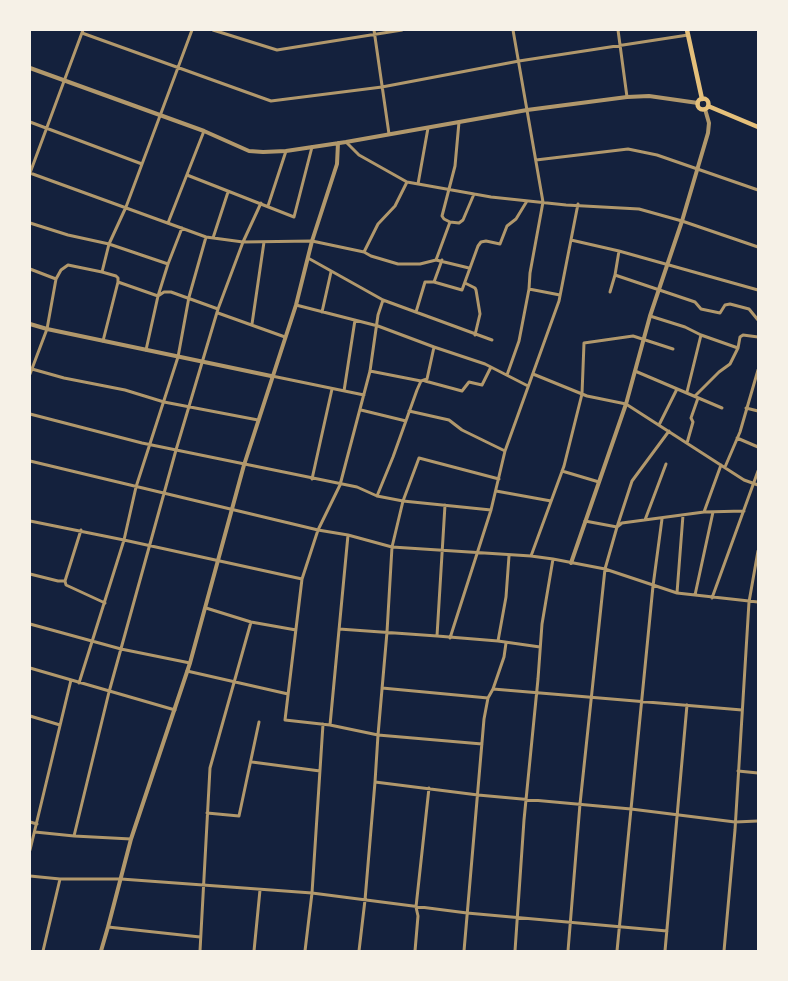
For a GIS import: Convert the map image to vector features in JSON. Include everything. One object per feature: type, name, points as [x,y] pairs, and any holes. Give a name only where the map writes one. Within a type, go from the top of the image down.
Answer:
[{"type":"main road","points":[[688,32],[701,108],[707,108],[758,127]]},
{"type":"main road","points":[[700,101],[708,100],[707,108]]},
{"type":"street","points":[[102,272],[109,244],[126,207],[192,30]]},
{"type":"street","points":[[213,30],[277,50],[402,30]]},
{"type":"street","points":[[374,30],[389,134]]},
{"type":"street","points":[[507,375],[519,341],[530,289],[530,273],[543,202],[513,30]]},
{"type":"street","points":[[618,30],[627,97]]},
{"type":"street","points":[[469,268],[442,260],[420,264],[398,264],[370,256],[364,252],[312,242],[243,242],[206,237],[30,173],[83,32],[271,101],[382,87],[518,61],[621,45],[688,32]]},
{"type":"street","points":[[30,68],[204,131],[249,151],[286,151],[527,110],[627,97],[668,97],[700,101]]},
{"type":"street","points":[[571,563],[626,404],[650,316],[682,221],[708,133],[707,108]]},
{"type":"street","points":[[30,122],[142,164]]},
{"type":"street","points":[[459,122],[455,166],[442,216],[444,219],[459,223],[463,220],[474,194]]},
{"type":"street","points":[[418,184],[428,128]]},
{"type":"street","points":[[168,223],[204,131]]},
{"type":"street","points":[[346,142],[359,155],[407,182],[527,201],[639,209],[682,221],[758,247]]},
{"type":"street","points":[[100,951],[131,839],[190,663],[244,465],[271,376],[296,305],[312,242],[337,164],[338,143]]},
{"type":"street","points":[[187,175],[294,217],[312,147]]},
{"type":"street","points":[[536,160],[628,149],[657,155],[758,190]]},
{"type":"street","points":[[268,206],[286,151]]},
{"type":"street","points":[[364,252],[378,224],[395,206],[407,182]]},
{"type":"street","points":[[213,238],[228,192]]},
{"type":"street","points":[[416,312],[425,282],[434,282],[462,290],[469,268],[481,242],[486,241],[500,244],[507,226],[516,219],[527,201]]},
{"type":"street","points":[[74,836],[120,649],[202,362],[243,242],[261,204]]},
{"type":"street","points":[[450,638],[491,510],[505,451],[560,295],[578,204]]},
{"type":"street","points":[[30,222],[68,235],[109,244],[168,264]]},
{"type":"street","points":[[436,260],[450,222]]},
{"type":"street","points":[[146,350],[158,296],[182,228]]},
{"type":"street","points":[[79,683],[124,540],[136,487],[178,357],[189,298],[206,237]]},
{"type":"street","points":[[571,240],[619,251],[758,290]]},
{"type":"street","points":[[252,324],[264,242]]},
{"type":"street","points":[[610,292],[619,251]]},
{"type":"street","points":[[308,258],[383,300],[492,340]]},
{"type":"street","points":[[434,282],[442,260]]},
{"type":"street","points":[[30,374],[47,329],[56,278],[61,270],[68,265],[102,272],[118,278],[103,341]]},
{"type":"street","points":[[30,269],[56,278]]},
{"type":"street","points":[[322,312],[332,272]]},
{"type":"street","points":[[615,275],[695,302],[701,309],[720,313],[726,305],[730,304],[749,309],[758,320]]},
{"type":"street","points":[[118,282],[158,296]]},
{"type":"street","points":[[465,283],[476,290],[480,314],[475,335]]},
{"type":"street","points":[[530,289],[560,295]]},
{"type":"street","points":[[158,296],[164,292],[170,292],[189,298],[285,337]]},
{"type":"street","points":[[383,300],[378,315],[378,326],[370,371],[340,485],[318,530],[302,579],[286,720],[330,725],[378,735],[482,744]]},
{"type":"street","points":[[296,305],[378,326],[491,367],[528,386]]},
{"type":"street","points":[[650,316],[685,326],[701,335],[738,348]]},
{"type":"street","points":[[344,391],[355,320]]},
{"type":"street","points":[[30,324],[364,396]]},
{"type":"street","points":[[687,392],[701,335]]},
{"type":"street","points":[[687,443],[693,422],[691,418],[696,397],[719,372],[730,364],[738,348],[740,337],[743,335],[758,337]]},
{"type":"street","points":[[531,556],[562,471],[582,394],[584,343],[633,336],[673,349]]},
{"type":"street","points":[[426,381],[434,347]]},
{"type":"street","points":[[370,371],[426,381],[462,391],[469,382],[482,385],[491,367]]},
{"type":"street","points":[[32,368],[64,378],[125,390],[164,402],[258,420]]},
{"type":"street","points":[[704,512],[737,438],[758,370]]},
{"type":"street","points":[[635,371],[722,408]]},
{"type":"street","points":[[533,374],[582,394],[626,404],[744,480],[758,485]]},
{"type":"street","points":[[377,496],[420,381]]},
{"type":"street","points":[[312,479],[332,389]]},
{"type":"street","points":[[659,425],[677,390]]},
{"type":"street","points":[[746,408],[758,411]]},
{"type":"street","points":[[360,410],[406,421]]},
{"type":"street","points":[[409,411],[449,420],[462,430],[505,451]]},
{"type":"street","points":[[30,414],[150,445],[357,487],[377,496],[403,501],[491,510]]},
{"type":"street","points":[[568,951],[580,804],[605,569],[632,481],[669,431]]},
{"type":"street","points":[[737,438],[758,447]]},
{"type":"street","points":[[360,951],[387,632],[392,547],[403,501],[419,458],[499,479]]},
{"type":"street","points":[[30,461],[232,510],[348,535],[392,547],[552,559],[605,569],[677,593],[758,602]]},
{"type":"street","points":[[645,520],[666,464]]},
{"type":"street","points":[[562,471],[599,482]]},
{"type":"street","points":[[712,598],[758,471]]},
{"type":"street","points":[[496,491],[551,501]]},
{"type":"street","points":[[437,636],[445,505]]},
{"type":"street","points":[[617,527],[622,522],[662,519],[704,512],[744,511]]},
{"type":"street","points":[[695,595],[713,512]]},
{"type":"street","points":[[677,593],[683,516]]},
{"type":"street","points":[[617,951],[653,586],[662,519]]},
{"type":"street","points":[[30,521],[81,530],[302,579]]},
{"type":"street","points":[[585,521],[617,527]]},
{"type":"street","points":[[81,530],[65,581],[66,585],[105,603]]},
{"type":"street","points":[[330,725],[348,535]]},
{"type":"street","points":[[724,951],[735,822],[749,602],[758,551]]},
{"type":"street","points":[[498,641],[506,597],[509,556]]},
{"type":"street","points":[[515,951],[540,647],[552,559]]},
{"type":"street","points":[[30,574],[65,581]]},
{"type":"street","points":[[206,608],[251,622],[296,630]]},
{"type":"street","points":[[200,951],[210,768],[251,622]]},
{"type":"street","points":[[30,624],[120,649],[190,663]]},
{"type":"street","points":[[339,629],[498,641],[540,647]]},
{"type":"street","points":[[464,951],[482,744],[488,698],[504,657],[506,643]]},
{"type":"street","points":[[30,668],[175,710]]},
{"type":"street","points":[[187,671],[288,694]]},
{"type":"street","points":[[30,850],[72,680]]},
{"type":"street","points":[[382,688],[488,698]]},
{"type":"street","points":[[493,689],[742,710]]},
{"type":"street","points":[[665,951],[687,705]]},
{"type":"street","points":[[30,716],[60,725]]},
{"type":"street","points":[[207,813],[239,816],[259,722]]},
{"type":"street","points":[[305,951],[312,893],[323,724]]},
{"type":"street","points":[[252,762],[320,771]]},
{"type":"street","points":[[738,771],[758,773]]},
{"type":"street","points":[[375,782],[478,795],[631,809],[735,822],[758,821]]},
{"type":"street","points":[[415,951],[418,916],[416,907],[429,788]]},
{"type":"street","points":[[30,822],[37,824]]},
{"type":"street","points":[[35,832],[131,839]]},
{"type":"street","points":[[30,876],[60,879],[121,879],[312,893],[416,907],[667,931]]},
{"type":"street","points":[[43,951],[60,879]]},
{"type":"street","points":[[254,951],[260,890]]},
{"type":"street","points":[[108,927],[200,937]]}]
